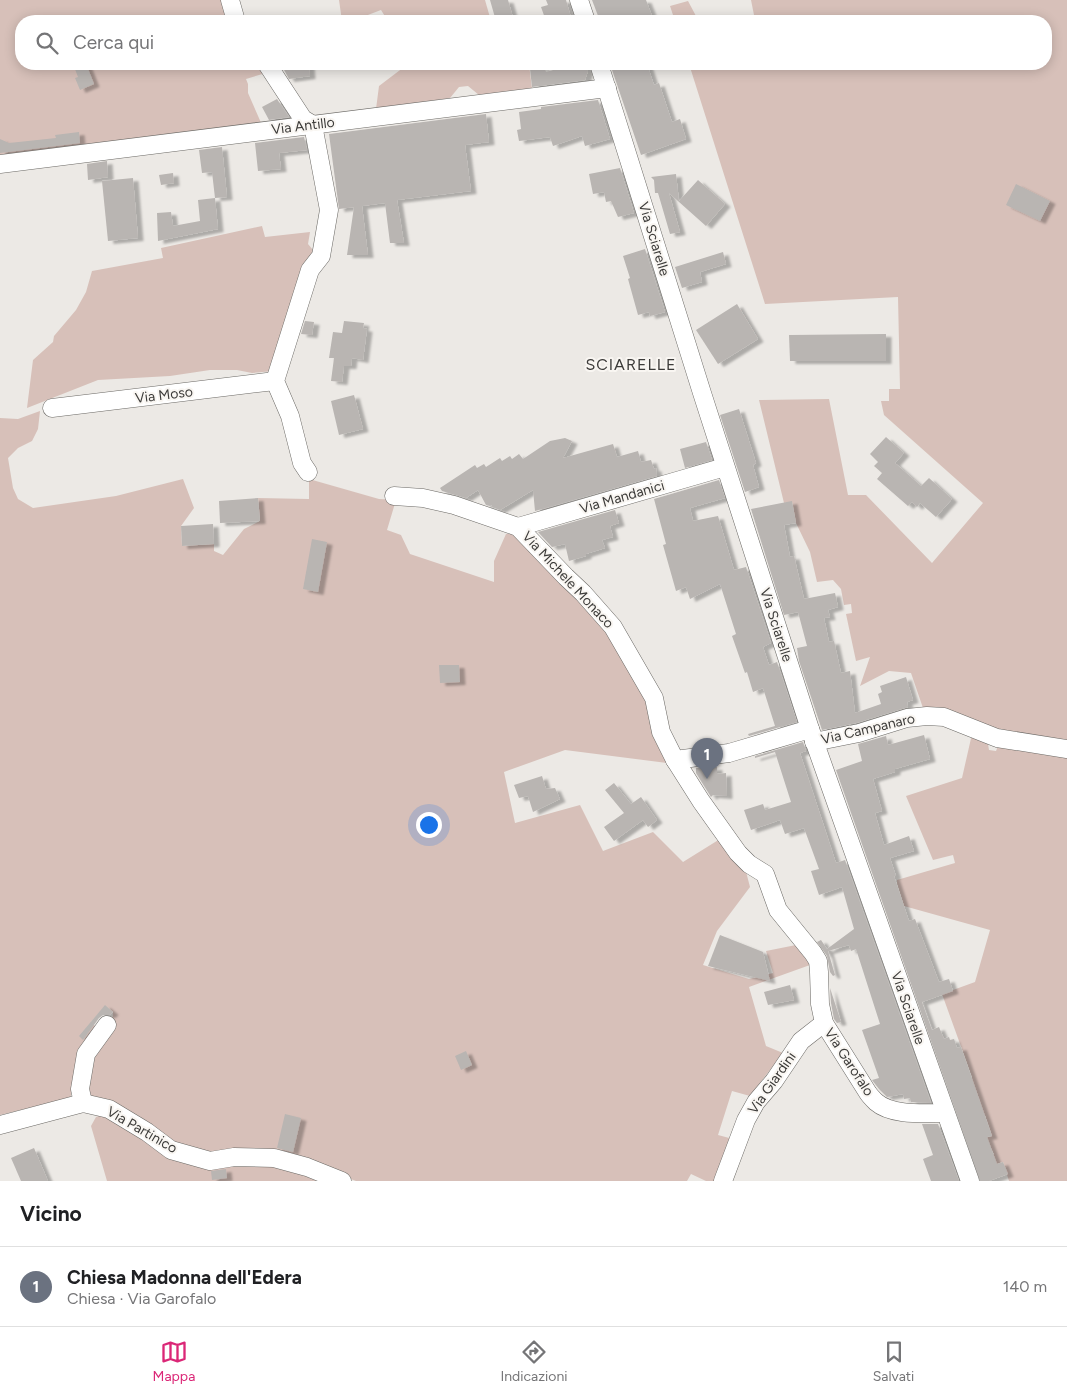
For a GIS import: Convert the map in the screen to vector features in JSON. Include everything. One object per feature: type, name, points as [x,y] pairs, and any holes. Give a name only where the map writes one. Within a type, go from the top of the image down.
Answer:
[{"type":"street","points":[[230,0],[234,15]]},
{"type":"street","points":[[579,0],[584,15]]},
{"type":"street","points":[[271,70],[303,119],[313,125],[329,210],[321,256],[310,270],[275,381],[290,416],[302,463],[308,472]]},
{"type":"street","name":"Via Sciarelle","points":[[601,70],[725,467],[812,736],[970,1181]]},
{"type":"street","name":"Via Antillo","points":[[0,164],[606,88]]},
{"type":"street","name":"Via Moso","points":[[52,408],[275,381]]},
{"type":"street","name":"Via Mandanici","points":[[518,527],[725,467]]},
{"type":"street","name":"Via Michele Monaco","points":[[394,496],[423,498],[446,503],[518,527],[584,593],[613,627],[654,698],[661,732],[675,760]]},
{"type":"street","name":"Via Campanaro","points":[[812,736],[859,732],[907,718],[927,716],[944,717],[997,738],[1067,749]]},
{"type":"street","points":[[675,760],[729,753],[812,736]]},
{"type":"street","name":"Via Garofalo","points":[[675,760],[738,853],[749,864],[765,874],[778,910],[818,961],[820,1004],[824,1023],[868,1093],[876,1102],[890,1109],[908,1112],[945,1113]]},
{"type":"street","name":"Via Giardini","points":[[723,1181],[746,1120],[756,1102],[774,1081],[801,1041],[824,1023]]},
{"type":"street","points":[[83,1103],[80,1089],[86,1054],[107,1025]]},
{"type":"street","name":"Via Partinico","points":[[0,1125],[83,1103],[109,1109],[147,1132],[171,1150],[210,1162],[234,1157],[274,1158],[307,1167],[342,1181]]},
{"type":"shaded area","points":[[0,0],[225,0],[227,15],[15,15],[15,70],[268,70],[269,72],[246,79],[248,93],[262,125],[0,157]]},
{"type":"shaded area","points":[[339,0],[485,0],[489,15],[384,15],[381,10],[368,15],[341,15]]},
{"type":"shaded area","points":[[751,0],[1067,0],[1067,746],[997,734],[923,708],[911,673],[889,671],[860,686],[870,657],[856,661],[846,614],[852,613],[851,604],[844,605],[841,589],[833,580],[817,582],[810,552],[796,523],[792,502],[784,503],[759,400],[829,399],[848,495],[866,495],[932,563],[983,503],[884,415],[881,401],[889,401],[889,389],[900,389],[898,297],[765,304],[691,70],[1052,70],[1052,15],[754,15]]},
{"type":"shaded area","points":[[688,1],[695,15],[673,15],[670,6]]},
{"type":"shaded area","points":[[400,70],[530,70],[532,89],[479,95],[468,86],[459,87],[450,98],[376,109],[379,86]]},
{"type":"shaded area","points":[[262,226],[265,237],[310,232],[308,244],[313,250],[274,371],[252,373],[237,370],[210,370],[170,376],[98,380],[27,408],[33,360],[53,342],[54,336],[76,310],[86,292],[92,271],[163,258],[161,248]]},
{"type":"shaded area","points":[[40,411],[38,429],[32,441],[18,448],[8,458],[13,488],[18,499],[33,508],[116,496],[183,479],[194,508],[181,526],[182,546],[214,544],[214,551],[223,555],[244,529],[260,521],[258,498],[309,499],[309,479],[379,499],[396,500],[387,530],[401,535],[410,554],[494,582],[494,561],[506,534],[518,533],[610,629],[651,699],[667,763],[565,750],[504,772],[515,823],[580,805],[603,851],[653,832],[683,862],[720,839],[744,864],[750,887],[717,931],[703,965],[749,979],[773,973],[766,951],[796,945],[810,965],[749,987],[766,1046],[783,1053],[750,1096],[732,1091],[718,1135],[733,1139],[717,1181],[706,1181],[691,1174],[687,1181],[356,1181],[292,1156],[214,1157],[176,1147],[89,1096],[86,1089],[94,1054],[112,1025],[113,1012],[105,1006],[91,1022],[98,1029],[81,1053],[69,1103],[37,1106],[0,1115],[0,418],[18,419]]},
{"type":"shaded area","points":[[972,734],[987,738],[989,750],[996,751],[1000,741],[1067,754],[1067,1181],[1009,1181],[1003,1162],[985,1168],[984,1158],[994,1154],[985,1138],[992,1136],[985,1115],[975,1118],[980,1102],[976,1091],[967,1094],[972,1077],[942,994],[975,982],[990,930],[904,906],[897,883],[897,880],[955,863],[953,855],[933,860],[906,796],[962,778]]},
{"type":"shaded area","points":[[107,1113],[173,1158],[273,1163],[327,1181],[107,1181],[91,1126],[96,1117]]},
{"type":"building","points":[[490,0],[508,0],[512,15],[494,15]]},
{"type":"building","points":[[546,0],[566,0],[570,15],[544,15],[541,7],[548,5]]},
{"type":"building","points":[[592,0],[646,0],[652,15],[598,15]]},
{"type":"building","points":[[75,70],[88,70],[94,84],[80,90],[75,78],[78,77]]},
{"type":"building","points":[[284,70],[310,70],[310,76],[289,79]]},
{"type":"building","points":[[530,70],[546,70],[546,72],[553,70],[588,71],[585,80],[532,87]]},
{"type":"building","points":[[612,70],[649,70],[654,85],[659,83],[672,122],[680,119],[686,139],[641,155]]},
{"type":"building","points":[[277,99],[289,117],[269,120],[262,107]]},
{"type":"building","points":[[598,100],[610,139],[585,146],[582,136],[553,146],[550,137],[519,141],[517,130],[521,129],[519,112],[541,109],[541,107]]},
{"type":"building","points":[[486,114],[489,142],[465,145],[471,191],[397,200],[404,243],[390,243],[385,203],[362,206],[368,255],[347,255],[354,207],[339,209],[329,134]]},
{"type":"building","points":[[79,132],[80,143],[0,153],[0,139],[9,143],[56,138],[55,135]]},
{"type":"building","points":[[304,137],[307,150],[279,153],[281,169],[258,171],[255,143]]},
{"type":"building","points":[[222,147],[227,197],[215,198],[212,172],[202,173],[199,150]]},
{"type":"building","points":[[107,161],[108,177],[88,180],[87,164]]},
{"type":"building","points":[[620,168],[634,213],[618,217],[611,201],[606,202],[604,192],[593,194],[589,174]]},
{"type":"building","points":[[173,173],[174,183],[161,185],[159,175]]},
{"type":"building","points":[[676,174],[679,201],[698,180],[725,204],[706,226],[669,193],[680,232],[670,234],[658,193],[655,193],[654,180],[651,177]]},
{"type":"building","points":[[133,178],[138,238],[108,241],[102,181]]},
{"type":"building","points":[[1016,184],[1050,201],[1040,221],[1006,205]]},
{"type":"building","points":[[215,198],[218,229],[158,241],[157,213],[171,212],[173,226],[200,221],[198,200]]},
{"type":"building","points":[[645,249],[665,312],[650,316],[649,312],[638,315],[623,256]]},
{"type":"building","points":[[723,252],[726,264],[700,272],[702,282],[682,288],[675,267]]},
{"type":"building","points":[[737,304],[758,339],[718,364],[696,330]]},
{"type":"building","points":[[305,321],[314,322],[312,335],[301,334]]},
{"type":"building","points":[[344,321],[364,323],[363,328],[367,329],[363,360],[352,358],[351,366],[344,366],[342,382],[331,381],[334,358],[329,358],[333,332],[342,333]]},
{"type":"building","points":[[886,334],[886,361],[790,361],[789,335]]},
{"type":"building","points":[[354,395],[363,429],[339,435],[331,401]]},
{"type":"building","points":[[739,409],[756,463],[753,465],[759,487],[745,492],[720,415]]},
{"type":"building","points":[[886,437],[904,453],[895,463],[921,486],[929,478],[952,499],[936,517],[920,503],[917,507],[912,502],[908,506],[877,479],[882,473],[874,466],[878,462],[870,454]]},
{"type":"building","points":[[565,438],[572,441],[563,458],[613,444],[617,457],[638,451],[641,462],[651,460],[654,469],[656,468],[657,476],[535,511],[533,490],[500,510],[492,507],[492,505],[486,505],[478,490],[466,498],[442,491],[440,488],[475,465],[477,468],[484,464],[486,467],[500,458],[502,461],[510,456],[512,459],[519,454],[523,459],[550,441]]},
{"type":"building","points":[[706,442],[712,460],[685,468],[680,449]]},
{"type":"building","points":[[719,480],[725,498],[690,508],[693,521],[718,516],[734,570],[746,567],[771,643],[763,647],[769,665],[777,662],[797,722],[749,736],[748,734],[775,726],[763,688],[753,692],[747,672],[745,673],[732,636],[736,634],[720,584],[690,599],[686,587],[676,591],[663,545],[666,544],[654,499]]},
{"type":"building","points":[[258,498],[260,521],[220,523],[219,501]]},
{"type":"building","points":[[792,501],[796,523],[784,525],[790,557],[794,556],[804,599],[835,593],[838,607],[828,610],[830,617],[824,618],[829,642],[834,641],[841,673],[850,671],[855,713],[881,704],[878,694],[882,692],[880,686],[906,677],[913,700],[907,702],[908,707],[856,723],[822,730],[799,661],[797,648],[807,646],[798,612],[784,615],[751,509]]},
{"type":"building","points":[[615,510],[619,523],[610,526],[613,537],[602,540],[605,548],[569,561],[565,544],[552,547],[538,532]]},
{"type":"building","points":[[213,524],[214,544],[182,546],[181,526]]},
{"type":"building","points":[[312,539],[327,542],[318,592],[303,589]]},
{"type":"building","points":[[439,665],[459,665],[460,682],[440,683]]},
{"type":"building","points":[[924,735],[930,759],[895,769],[895,772],[873,779],[882,811],[875,813],[884,845],[909,836],[914,851],[890,858],[896,876],[894,876],[909,921],[915,919],[939,982],[949,979],[953,991],[922,1002],[932,1030],[939,1027],[944,1039],[949,1037],[950,1040],[954,1039],[957,1048],[961,1047],[992,1136],[987,1137],[997,1164],[1003,1162],[1008,1174],[989,1181],[980,1181],[836,770],[862,761],[858,744],[886,736],[888,745]]},
{"type":"building","points":[[803,742],[806,751],[800,753],[836,863],[845,860],[931,1103],[911,1102],[910,1098],[904,1099],[903,1094],[887,1097],[872,1080],[879,1078],[862,1030],[880,1024],[856,949],[851,951],[849,945],[828,951],[835,975],[833,976],[830,972],[827,956],[817,942],[821,940],[827,949],[854,929],[842,887],[819,895],[811,871],[819,869],[804,828],[785,834],[780,820],[751,830],[744,810],[763,804],[765,810],[791,802],[775,752],[755,758],[755,756]]},
{"type":"building","points":[[717,767],[717,774],[726,773],[727,796],[713,795],[711,797],[696,773],[696,768]]},
{"type":"building","points":[[542,776],[546,789],[555,788],[560,799],[533,812],[528,796],[519,798],[514,785]]},
{"type":"building","points":[[614,783],[631,804],[641,797],[657,820],[648,827],[643,820],[614,841],[604,827],[624,813],[605,790]]},
{"type":"building","points":[[720,935],[763,952],[770,981],[708,966]]},
{"type":"building","points":[[790,985],[794,1000],[768,1005],[764,992]]},
{"type":"building","points":[[830,988],[841,1022],[837,1023],[834,1019]]},
{"type":"building","points":[[105,1005],[113,1012],[110,1015],[103,1015],[99,1018],[83,1040],[79,1036]]},
{"type":"building","points":[[466,1051],[472,1065],[461,1070],[455,1056]]},
{"type":"building","points":[[285,1114],[301,1118],[293,1152],[277,1148]]},
{"type":"building","points":[[922,1124],[938,1124],[959,1181],[931,1181],[923,1159],[933,1155]]},
{"type":"building","points":[[34,1148],[48,1181],[21,1181],[11,1158]]},
{"type":"building","points":[[226,1169],[227,1178],[212,1180],[211,1171]]},
{"type":"place","name":"Chiesa Madonna dell'Edera","points":[[707,779]]},
{"type":"district","name":"SCIARELLE","points":[[631,364]]}]
